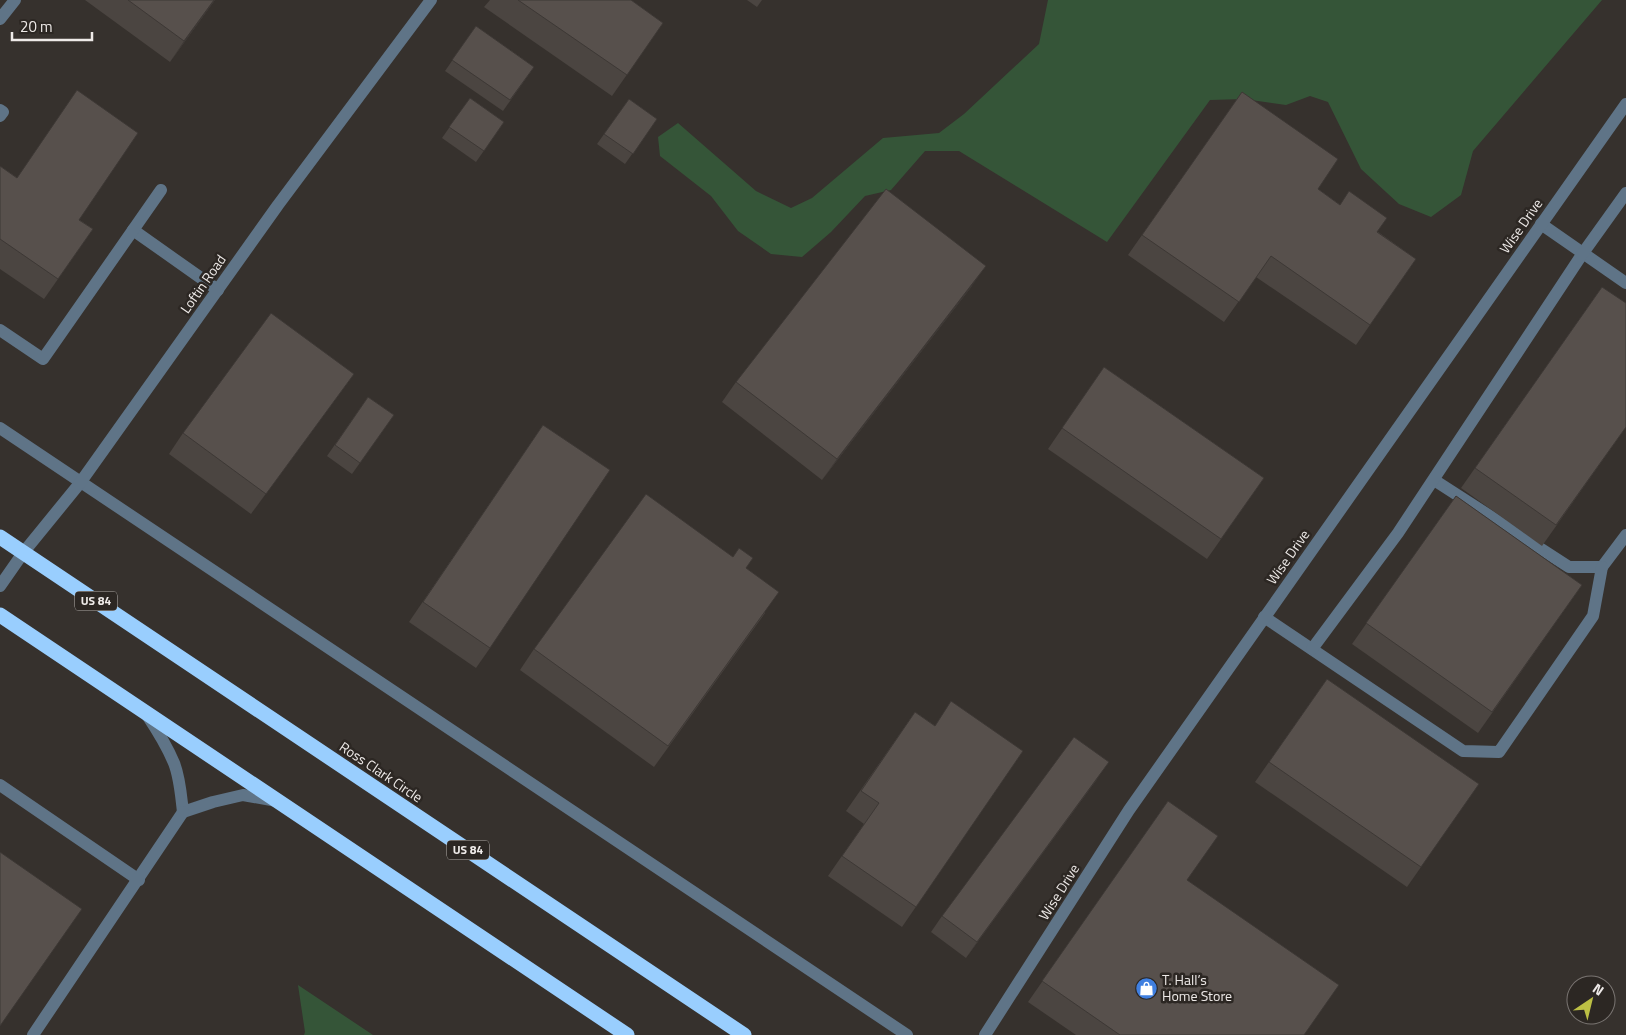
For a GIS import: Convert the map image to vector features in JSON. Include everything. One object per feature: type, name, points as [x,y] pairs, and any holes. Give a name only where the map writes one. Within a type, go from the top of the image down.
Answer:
[{"type":"highway","name":"Ross Clark Circle","points":[[0,537],[744,1035]]},
{"type":"highway","points":[[0,615],[627,1035]]},
{"type":"street","points":[[0,19],[15,0]]},
{"type":"street","name":"Loftin Road","points":[[0,586],[23,553],[80,482],[278,206],[431,0]]},
{"type":"street","name":"Wise Drive","points":[[986,1035],[1129,810],[1626,104]]},
{"type":"street","points":[[0,110],[3,112],[0,116]]},
{"type":"street","points":[[0,330],[43,359],[161,190]]},
{"type":"street","points":[[1312,648],[1398,533],[1583,253],[1626,193]]},
{"type":"street","points":[[1541,224],[1626,283]]},
{"type":"street","points":[[133,230],[218,290]]},
{"type":"street","points":[[0,428],[907,1035]]},
{"type":"street","points":[[1434,480],[1569,567],[1602,568]]},
{"type":"street","points":[[1264,617],[1463,751],[1500,752],[1593,616],[1602,568],[1626,535]]},
{"type":"street","points":[[146,713],[164,742],[174,764],[183,812]]},
{"type":"street","points":[[0,785],[139,880]]},
{"type":"street","points":[[33,1035],[183,812],[243,795],[278,801]]},
{"type":"green space","points":[[1048,0],[1602,0],[1473,151],[1461,195],[1431,217],[1399,204],[1361,169],[1328,102],[1310,96],[1286,105],[1244,99],[1210,100],[1107,242],[959,151],[925,151],[891,190],[865,196],[831,232],[802,257],[771,254],[738,231],[711,196],[660,156],[658,137],[678,123],[756,191],[791,208],[812,198],[883,138],[939,133],[964,114],[1039,44]]},
{"type":"green space","points":[[298,985],[373,1035],[304,1035]]},
{"type":"building","points":[[128,0],[214,0],[184,41]]},
{"type":"building","points":[[518,0],[631,0],[663,23],[627,75]]},
{"type":"building","points":[[476,26],[534,67],[510,100],[452,60]]},
{"type":"building","points":[[77,90],[138,133],[79,220],[93,229],[58,279],[0,239],[0,166],[17,178]]},
{"type":"building","points":[[1242,92],[1338,159],[1318,189],[1340,205],[1349,191],[1387,218],[1377,232],[1416,259],[1370,325],[1271,256],[1239,302],[1142,235]]},
{"type":"building","points":[[470,98],[504,122],[484,151],[449,127]]},
{"type":"building","points":[[629,99],[657,119],[633,154],[604,134]]},
{"type":"building","points":[[886,189],[986,266],[837,459],[736,382]]},
{"type":"building","points":[[1602,287],[1626,303],[1626,427],[1556,525],[1475,468]]},
{"type":"building","points":[[271,313],[354,374],[266,494],[183,433]]},
{"type":"building","points":[[1104,367],[1264,478],[1221,539],[1062,428]]},
{"type":"building","points":[[368,397],[394,415],[360,463],[335,445]]},
{"type":"building","points":[[543,425],[610,470],[490,648],[423,602]]},
{"type":"building","points":[[646,494],[733,557],[739,548],[753,558],[746,568],[779,592],[668,746],[534,649]]},
{"type":"building","points":[[1456,496],[1582,585],[1492,712],[1366,623]]},
{"type":"building","points":[[1327,679],[1479,784],[1421,867],[1269,762]]},
{"type":"building","points":[[951,701],[1023,751],[916,907],[842,856],[879,803],[861,791],[915,712],[935,726]]},
{"type":"building","points":[[1074,737],[1109,762],[977,942],[942,916]]},
{"type":"building","points":[[1168,801],[1218,836],[1187,880],[1339,985],[1304,1035],[1120,1035],[1042,981]]},
{"type":"building","points":[[0,852],[82,909],[0,1026]]},
{"type":"place","name":"T. Hall’s Home Store","points":[[1146,988]]}]
